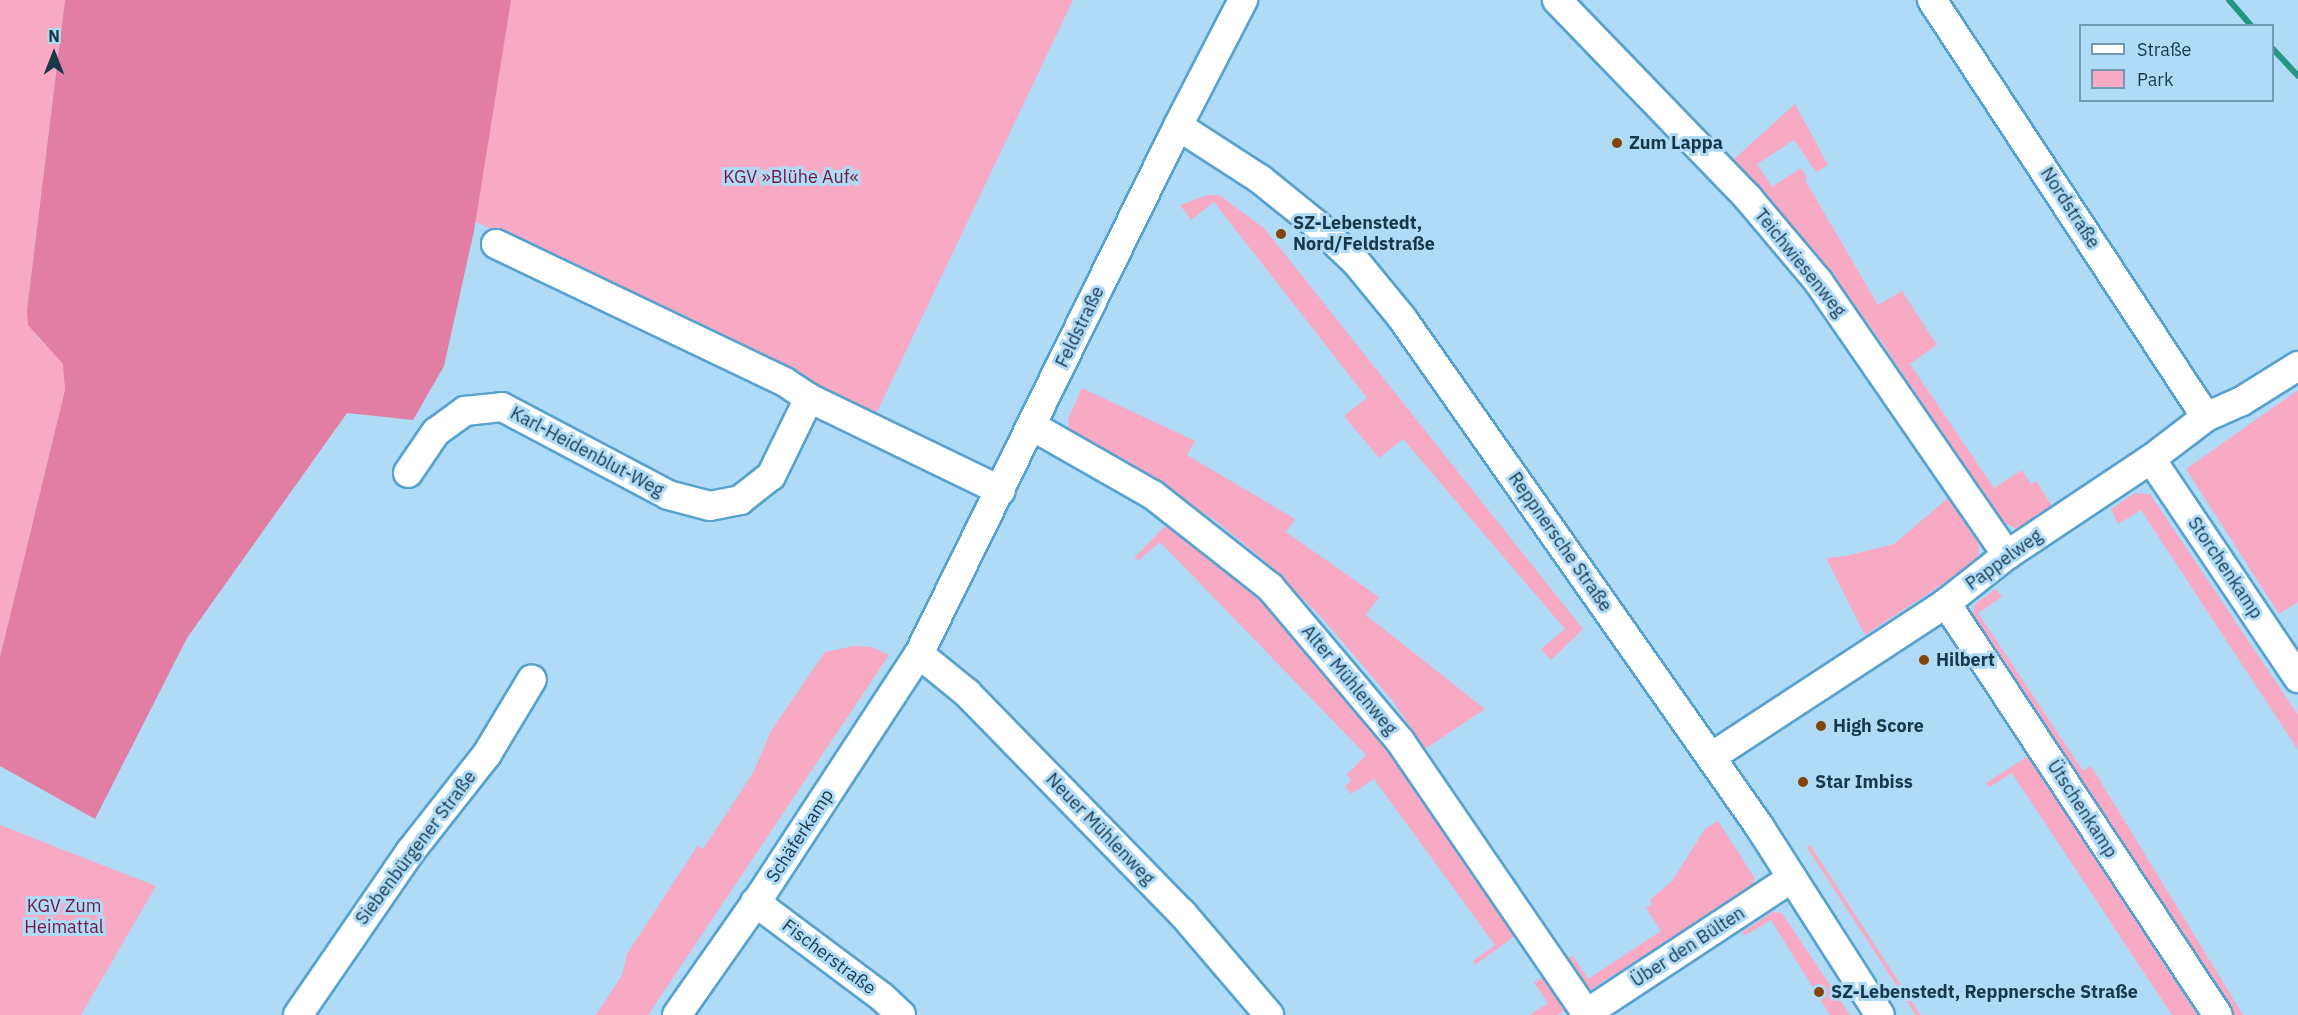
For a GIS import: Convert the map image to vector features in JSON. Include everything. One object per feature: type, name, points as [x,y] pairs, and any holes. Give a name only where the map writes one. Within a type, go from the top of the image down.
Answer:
[{"type":"street","name":"Feldstraße","points":[[919,654],[1178,126],[1243,0]]},
{"type":"street","name":"Teichwiesenweg","points":[[1557,0],[1748,198],[1818,281],[2007,555]]},
{"type":"street","name":"Nordstraße","points":[[1932,0],[2206,417]]},
{"type":"street","name":"Reppnersche Straße","points":[[1178,126],[1260,178],[1356,261],[1402,318],[1711,757],[1880,1015]]},
{"type":"street","points":[[496,244],[785,382],[809,398],[1001,490]]},
{"type":"street","name":"Pappelweg","points":[[1711,757],[1946,603],[2007,555],[2151,459],[2206,417],[2242,401],[2298,366]]},
{"type":"street","name":"Karl-Heidenblut-Weg","points":[[408,473],[436,432],[465,411],[502,406],[668,495],[710,506],[740,500],[771,476],[809,398]]},
{"type":"street","name":"Alter Mühlenweg","points":[[1032,426],[1153,495],[1270,587],[1400,741],[1585,1014]]},
{"type":"street","name":"Storchenkamp","points":[[2151,459],[2298,678]]},
{"type":"street","name":"Ütschenkamp","points":[[1946,603],[2218,1015]]},
{"type":"street","name":"Schäferkamp","points":[[677,1015],[755,902],[919,654]]},
{"type":"street","name":"Neuer Mühlenweg","points":[[919,654],[968,693],[1182,913],[1269,1015]]},
{"type":"street","name":"Siebenbürgener Straße","points":[[298,1015],[404,860],[487,754],[532,679]]},
{"type":"street","name":"Über den Bülten","points":[[1585,1014],[1792,878]]},
{"type":"street","name":"Fischerstraße","points":[[755,902],[882,997],[900,1015]]},
{"type":"green space","points":[[0,0],[65,0],[27,310],[39,339],[56,353],[63,364],[66,376],[65,390],[0,657]]},
{"type":"green space","name":"KGV »Blühe Auf«","points":[[502,0],[1073,0],[876,414],[441,205]]},
{"type":"green space","points":[[1795,104],[1828,165],[1816,172],[1794,140],[1757,164],[1772,187],[1801,168],[1807,178],[1805,180],[1878,305],[1902,291],[1937,345],[1910,364],[1994,488],[2022,470],[2031,484],[2036,481],[2054,509],[2021,531],[2003,522],[1878,337],[1829,271],[1733,160]]},
{"type":"green space","points":[[1208,195],[1219,195],[1264,228],[1583,629],[1551,660],[1541,649],[1565,629],[1403,439],[1379,458],[1344,416],[1367,398],[1214,202],[1191,220],[1180,205]]},
{"type":"green space","points":[[1082,388],[1195,441],[1187,455],[1295,519],[1286,532],[1379,597],[1366,615],[1485,709],[1425,749],[1392,700],[1322,618],[1265,561],[1216,521],[1169,489],[1069,430],[1068,419]]},
{"type":"green space","points":[[2298,390],[2298,602],[2279,614],[2186,469]]},
{"type":"green space","points":[[2135,493],[2150,494],[2298,715],[2298,750],[2141,510],[2118,524],[2111,509]]},
{"type":"green space","points":[[1948,498],[1979,544],[1978,561],[1865,635],[1826,558],[1846,556],[1894,544]]},
{"type":"green space","points":[[1167,524],[1260,598],[1388,752],[1516,935],[1475,965],[1473,961],[1495,945],[1374,779],[1351,794],[1345,786],[1351,781],[1347,774],[1366,755],[1160,542],[1139,560],[1134,558]]},
{"type":"green space","points":[[1996,589],[2002,597],[1978,613],[2083,771],[2091,766],[2243,1015],[2234,1015],[1972,617],[1975,604]]},
{"type":"green space","points":[[854,646],[872,647],[889,655],[648,1015],[596,1015],[622,975],[627,954],[698,845],[703,849],[753,773],[771,731],[825,652]]},
{"type":"green space","points":[[2028,756],[2197,1015],[2172,1015],[2012,773],[1989,787],[1986,783]]},
{"type":"green space","points":[[1718,821],[1754,877],[1753,886],[1590,990],[1568,958],[1573,956],[1588,979],[1661,931],[1646,908],[1652,904],[1650,900],[1672,881],[1705,829]]},
{"type":"green space","name":"KGV Zum Heimattal","points":[[0,825],[156,886],[81,1015],[0,1015]]},
{"type":"green space","points":[[1810,845],[1920,1015],[1916,1015],[1807,847]]},
{"type":"green space","points":[[1772,912],[1782,913],[1850,1015],[1830,1015],[1771,920],[1746,935],[1741,933]]},
{"type":"green space","points":[[1545,976],[1567,1009],[1557,1015],[1530,1015],[1548,1003],[1534,983]]},
{"type":"shaded area","points":[[65,0],[511,0],[474,231],[444,366],[413,420],[347,413],[187,638],[95,819],[0,766],[0,657],[65,390],[63,364],[28,325],[27,310]]},
{"type":"waterway","points":[[2229,0],[2250,24]]},
{"type":"waterway","points":[[2274,50],[2298,76]]},
{"type":"place","name":"Zum Lappa","points":[[1617,143]]},
{"type":"place","name":"SZ-Lebenstedt, Nord/Feldstraße","points":[[1281,234]]},
{"type":"place","name":"Hilbert","points":[[1924,660]]},
{"type":"place","name":"High Score","points":[[1821,726]]},
{"type":"place","name":"Star Imbiss","points":[[1803,782]]},
{"type":"place","name":"SZ-Lebenstedt, Reppnersche Straße","points":[[1819,992]]}]
